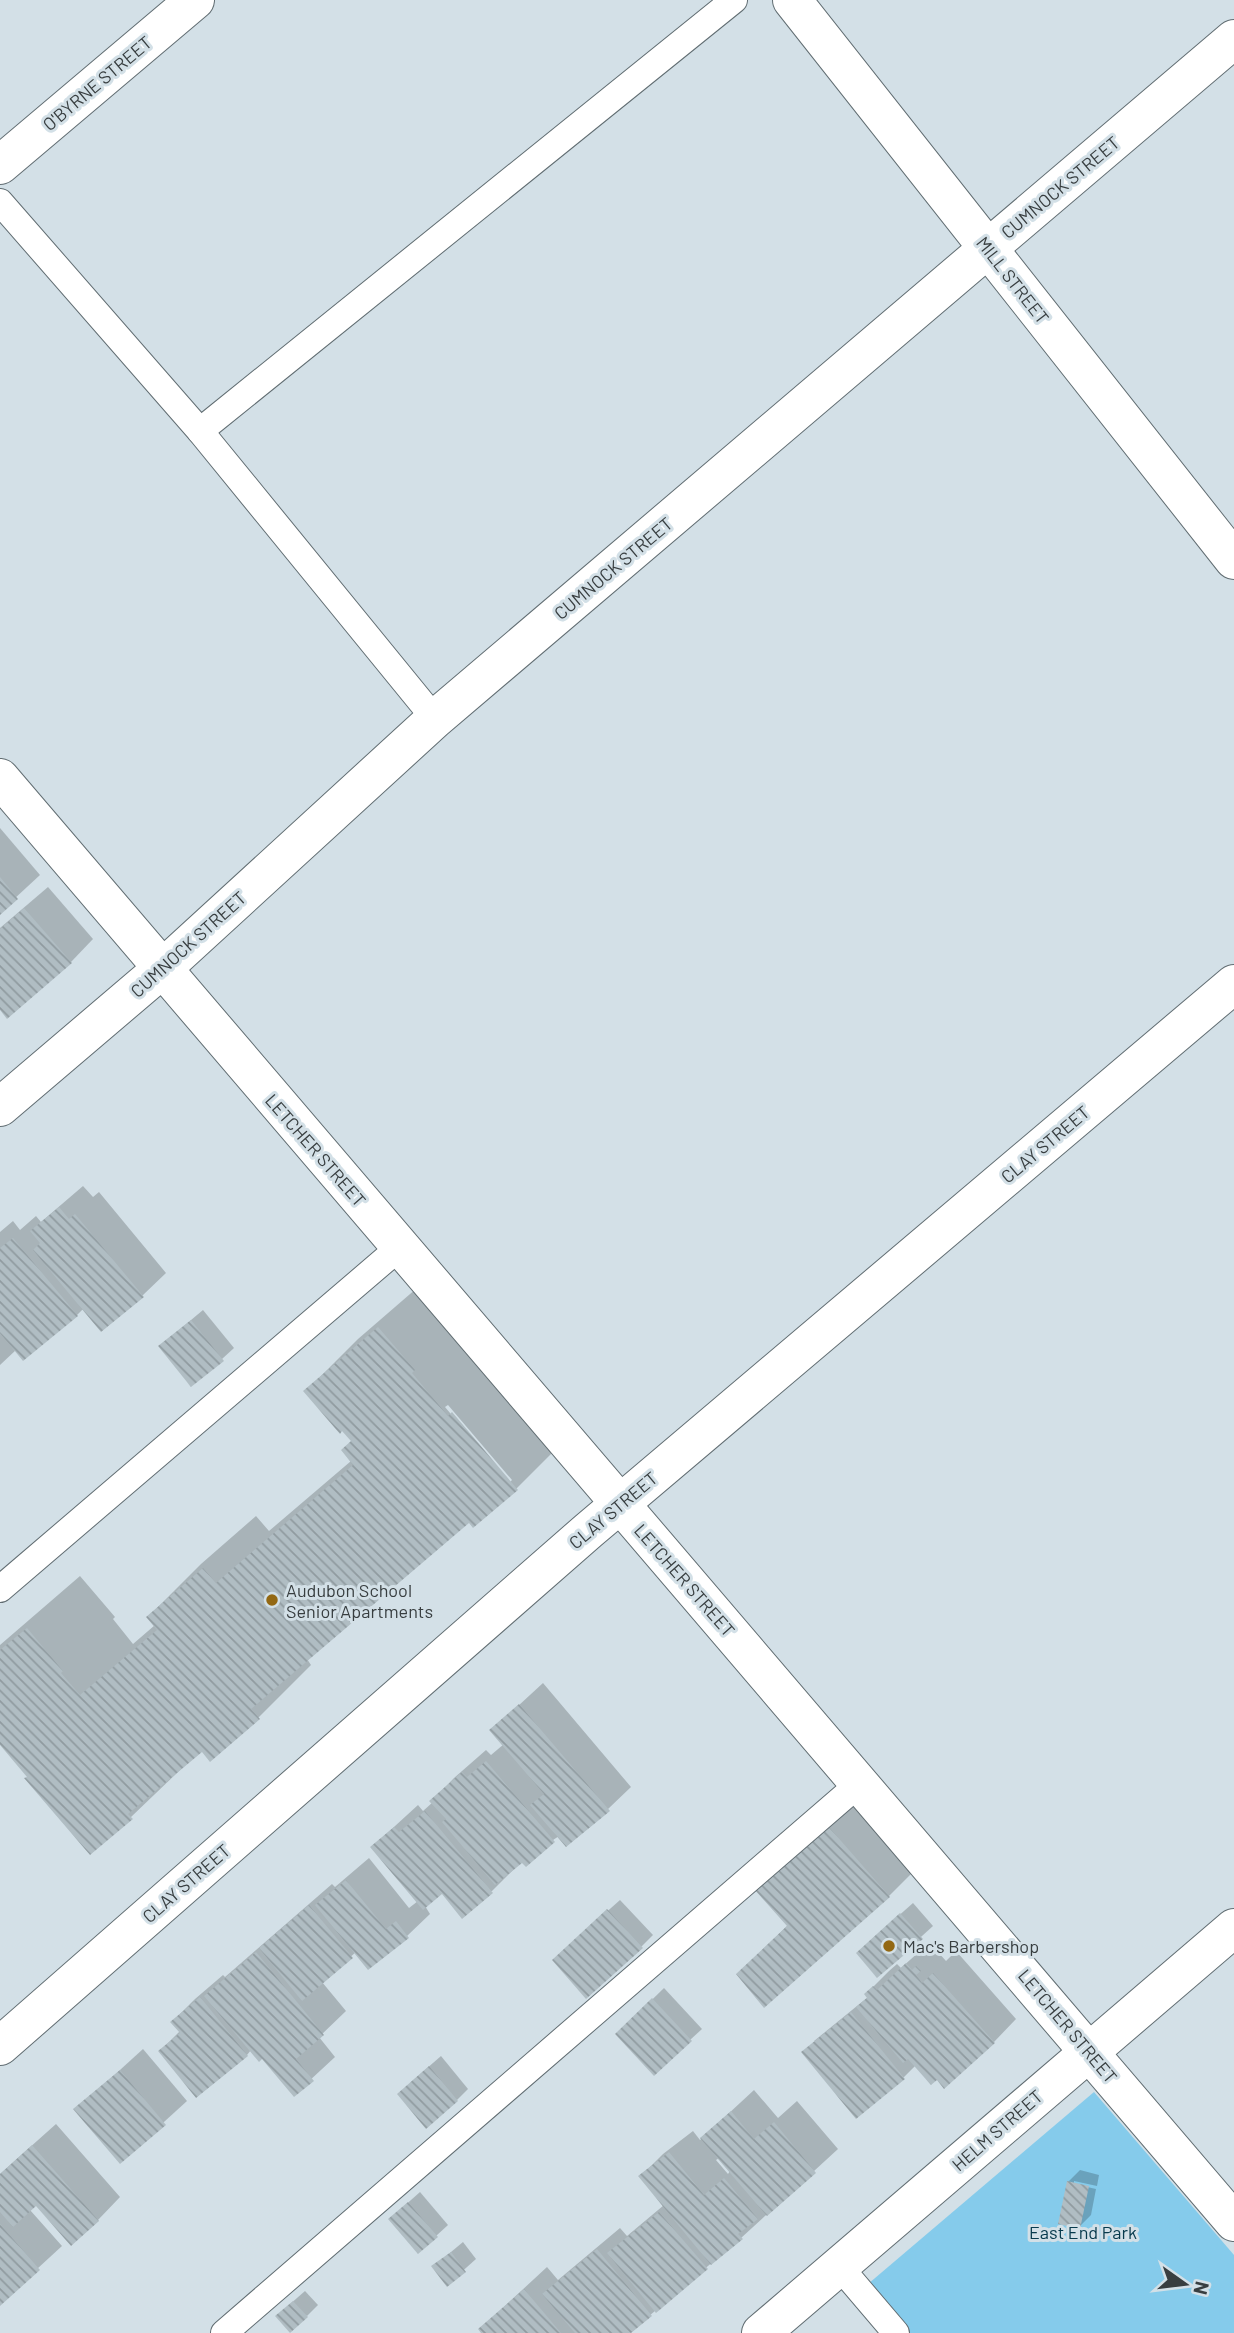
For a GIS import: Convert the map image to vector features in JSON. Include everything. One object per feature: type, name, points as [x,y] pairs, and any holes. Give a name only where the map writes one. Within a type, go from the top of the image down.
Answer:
[{"type":"street","name":"O'BYRNE STREET","points":[[0,165],[195,0]]},
{"type":"street","name":"MILL STREET","points":[[792,0],[1234,560]]},
{"type":"street","name":"CUMNOCK STREET","points":[[0,1107],[162,969],[435,719],[1234,39]]},
{"type":"street","name":"LETCHER STREET","points":[[0,778],[1234,2222]]},
{"type":"street","name":"CLAY STREET","points":[[0,2046],[620,1504],[1234,984]]},
{"type":"street","name":"HELM STREET","points":[[761,2333],[1234,1928]]},
{"type":"lane","points":[[200,431],[734,0]]},
{"type":"lane","points":[[0,202],[200,431],[435,719]]},
{"type":"lane","points":[[0,1589],[400,1247]]},
{"type":"lane","points":[[224,2333],[860,1783]]},
{"type":"lane","points":[[839,2266],[896,2333]]},
{"type":"green space","name":"East End Park","points":[[1094,2092],[1234,2255],[1234,2333],[909,2333],[868,2284]]},
{"type":"building","points":[[0,877],[18,899],[0,915]]},
{"type":"building","points":[[24,908],[72,963],[7,1019],[0,1010],[0,929]]},
{"type":"building","points":[[59,1207],[69,1219],[75,1214],[144,1297],[101,1332],[33,1250],[40,1243],[30,1231]]},
{"type":"building","points":[[13,1238],[78,1316],[23,1361],[0,1333],[0,1248]]},
{"type":"building","points":[[191,1320],[224,1361],[191,1387],[158,1346]]},
{"type":"building","name":"Audubon School Senior Apartments","points":[[378,1327],[415,1370],[412,1373],[448,1416],[452,1412],[518,1490],[473,1528],[469,1523],[251,1709],[260,1719],[210,1762],[202,1752],[128,1814],[133,1819],[90,1855],[24,1778],[27,1777],[0,1745],[0,1650],[27,1628],[80,1695],[157,1630],[146,1617],[203,1568],[216,1583],[353,1465],[341,1450],[351,1441],[342,1431],[340,1434],[303,1391]]},
{"type":"building","points":[[519,1704],[610,1811],[566,1847],[530,1805],[544,1794],[489,1730]]},
{"type":"building","points":[[486,1761],[555,1842],[526,1867],[522,1863],[495,1885],[442,1822],[446,1819],[429,1801],[462,1772],[467,1777]]},
{"type":"building","points":[[425,1811],[493,1893],[462,1919],[442,1894],[423,1910],[370,1847],[394,1827],[399,1832]]},
{"type":"building","points":[[828,1826],[890,1897],[764,2008],[736,1974],[787,1926],[754,1889]]},
{"type":"building","points":[[346,1880],[386,1929],[396,1921],[409,1938],[368,1970],[315,1905]]},
{"type":"building","points":[[309,1905],[353,1958],[302,2001],[259,1948]]},
{"type":"building","points":[[607,1909],[643,1948],[586,1999],[552,1960]]},
{"type":"building","name":"Mac's Barbershop","points":[[900,1913],[923,1939],[877,1978],[856,1953]]},
{"type":"building","points":[[256,1952],[324,2035],[296,2059],[314,2081],[294,2097],[262,2059],[259,2062],[204,1996]]},
{"type":"building","points":[[906,1963],[912,1970],[916,1966],[921,1971],[916,1975],[922,1983],[933,1973],[995,2043],[944,2089],[937,2080],[931,2085],[908,2059],[903,2063],[856,2007],[867,1998],[864,1994],[873,1986],[877,1990]]},
{"type":"building","points":[[200,1997],[248,2056],[196,2098],[158,2051],[180,2033],[170,2022]]},
{"type":"building","points":[[652,1998],[692,2041],[654,2076],[615,2034]]},
{"type":"building","points":[[851,2012],[905,2079],[856,2119],[801,2052]]},
{"type":"building","points":[[429,2066],[458,2101],[426,2129],[397,2094]]},
{"type":"building","points":[[120,2070],[166,2125],[120,2164],[73,2109]]},
{"type":"building","points":[[731,2111],[754,2139],[774,2122],[816,2173],[767,2216],[700,2138]]},
{"type":"building","points":[[32,2145],[99,2221],[71,2246],[36,2206],[13,2227],[0,2212],[0,2174]]},
{"type":"building","points":[[669,2152],[704,2195],[724,2178],[758,2219],[738,2234],[743,2239],[711,2265],[638,2176]]},
{"type":"building","points":[[1067,2181],[1089,2186],[1080,2229],[1058,2224]]},
{"type":"building","points":[[408,2202],[438,2237],[418,2254],[388,2219]]},
{"type":"building","points":[[659,2212],[708,2269],[656,2313],[607,2253]]},
{"type":"building","points":[[0,2224],[40,2270],[0,2306]]},
{"type":"building","points":[[597,2249],[652,2316],[631,2333],[575,2333],[542,2294]]},
{"type":"building","points":[[451,2252],[466,2272],[447,2287],[431,2266]]},
{"type":"building","points":[[524,2289],[561,2333],[481,2333],[478,2329]]},
{"type":"building","points":[[293,2301],[308,2317],[290,2333],[275,2316]]},
{"type":"place","name":"Audubon School Senior Apartments","points":[[272,1600]]},
{"type":"place","name":"Mac's Barbershop","points":[[889,1946]]}]
